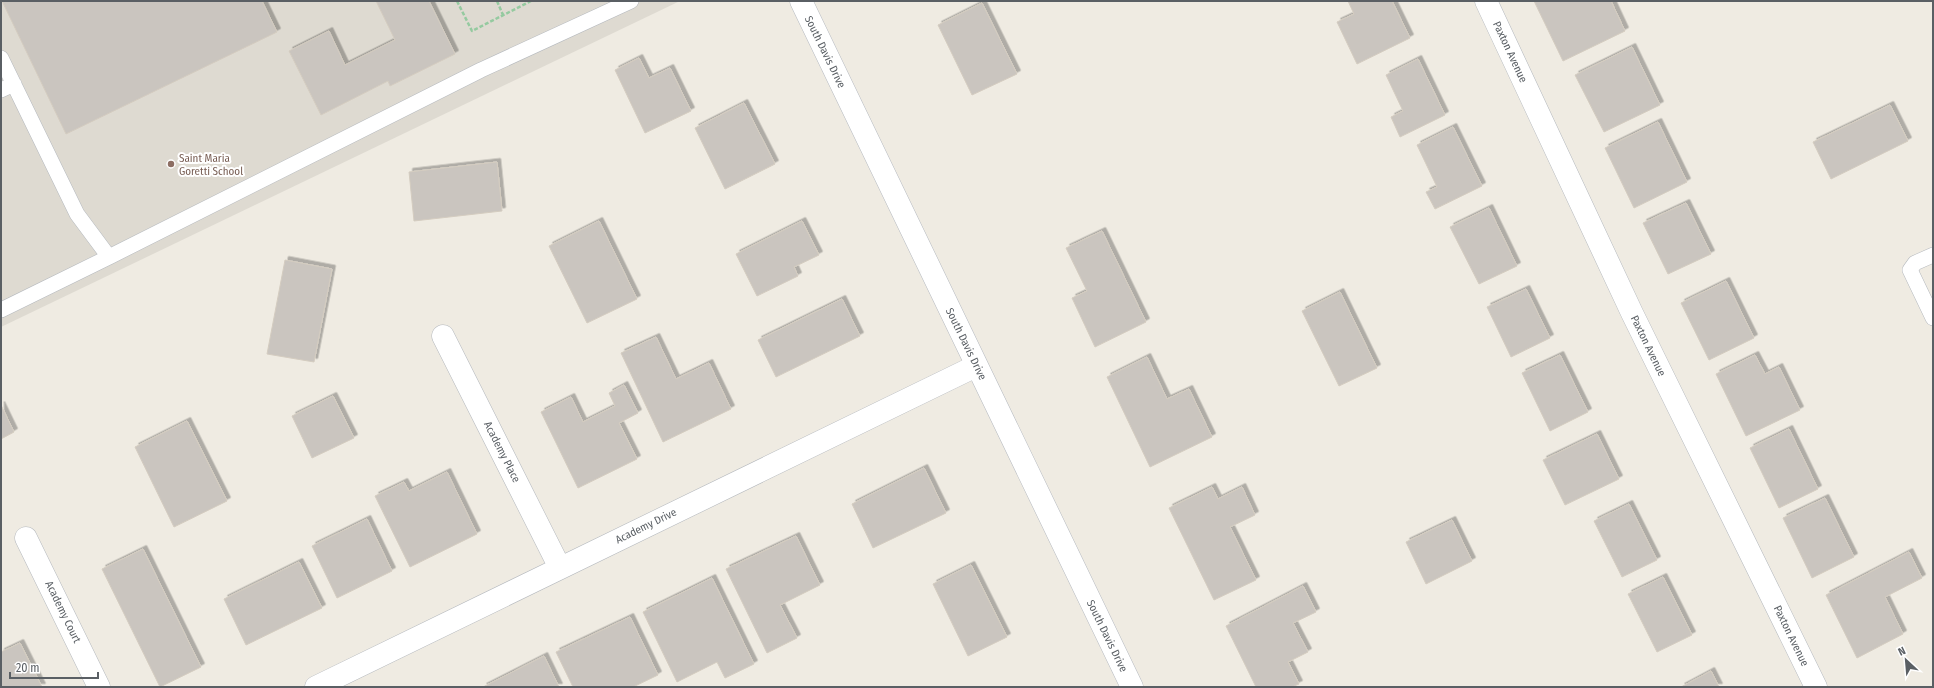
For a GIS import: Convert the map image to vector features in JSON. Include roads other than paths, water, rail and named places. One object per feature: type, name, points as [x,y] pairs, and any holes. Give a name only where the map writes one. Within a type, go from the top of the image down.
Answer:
[{"type":"street","name":"South Davis Drive","points":[[800,1],[1132,687]]},
{"type":"street","name":"Paxton Avenue","points":[[1486,1],[1635,320],[1816,687]]},
{"type":"street","name":"Academy Place","points":[[443,336],[560,568]]},
{"type":"street","name":"Academy Drive","points":[[316,687],[976,366]]},
{"type":"street","name":"Academy Court","points":[[26,538],[99,687]]},
{"type":"lane","points":[[1,310],[480,70],[631,1]]},
{"type":"lane","points":[[1,58],[7,87],[77,214],[109,257]]},
{"type":"lane","points":[[1933,255],[1914,263],[1910,270],[1933,318]]},
{"type":"place","name":"Saint Maria Goretti School","points":[[171,164]]}]
